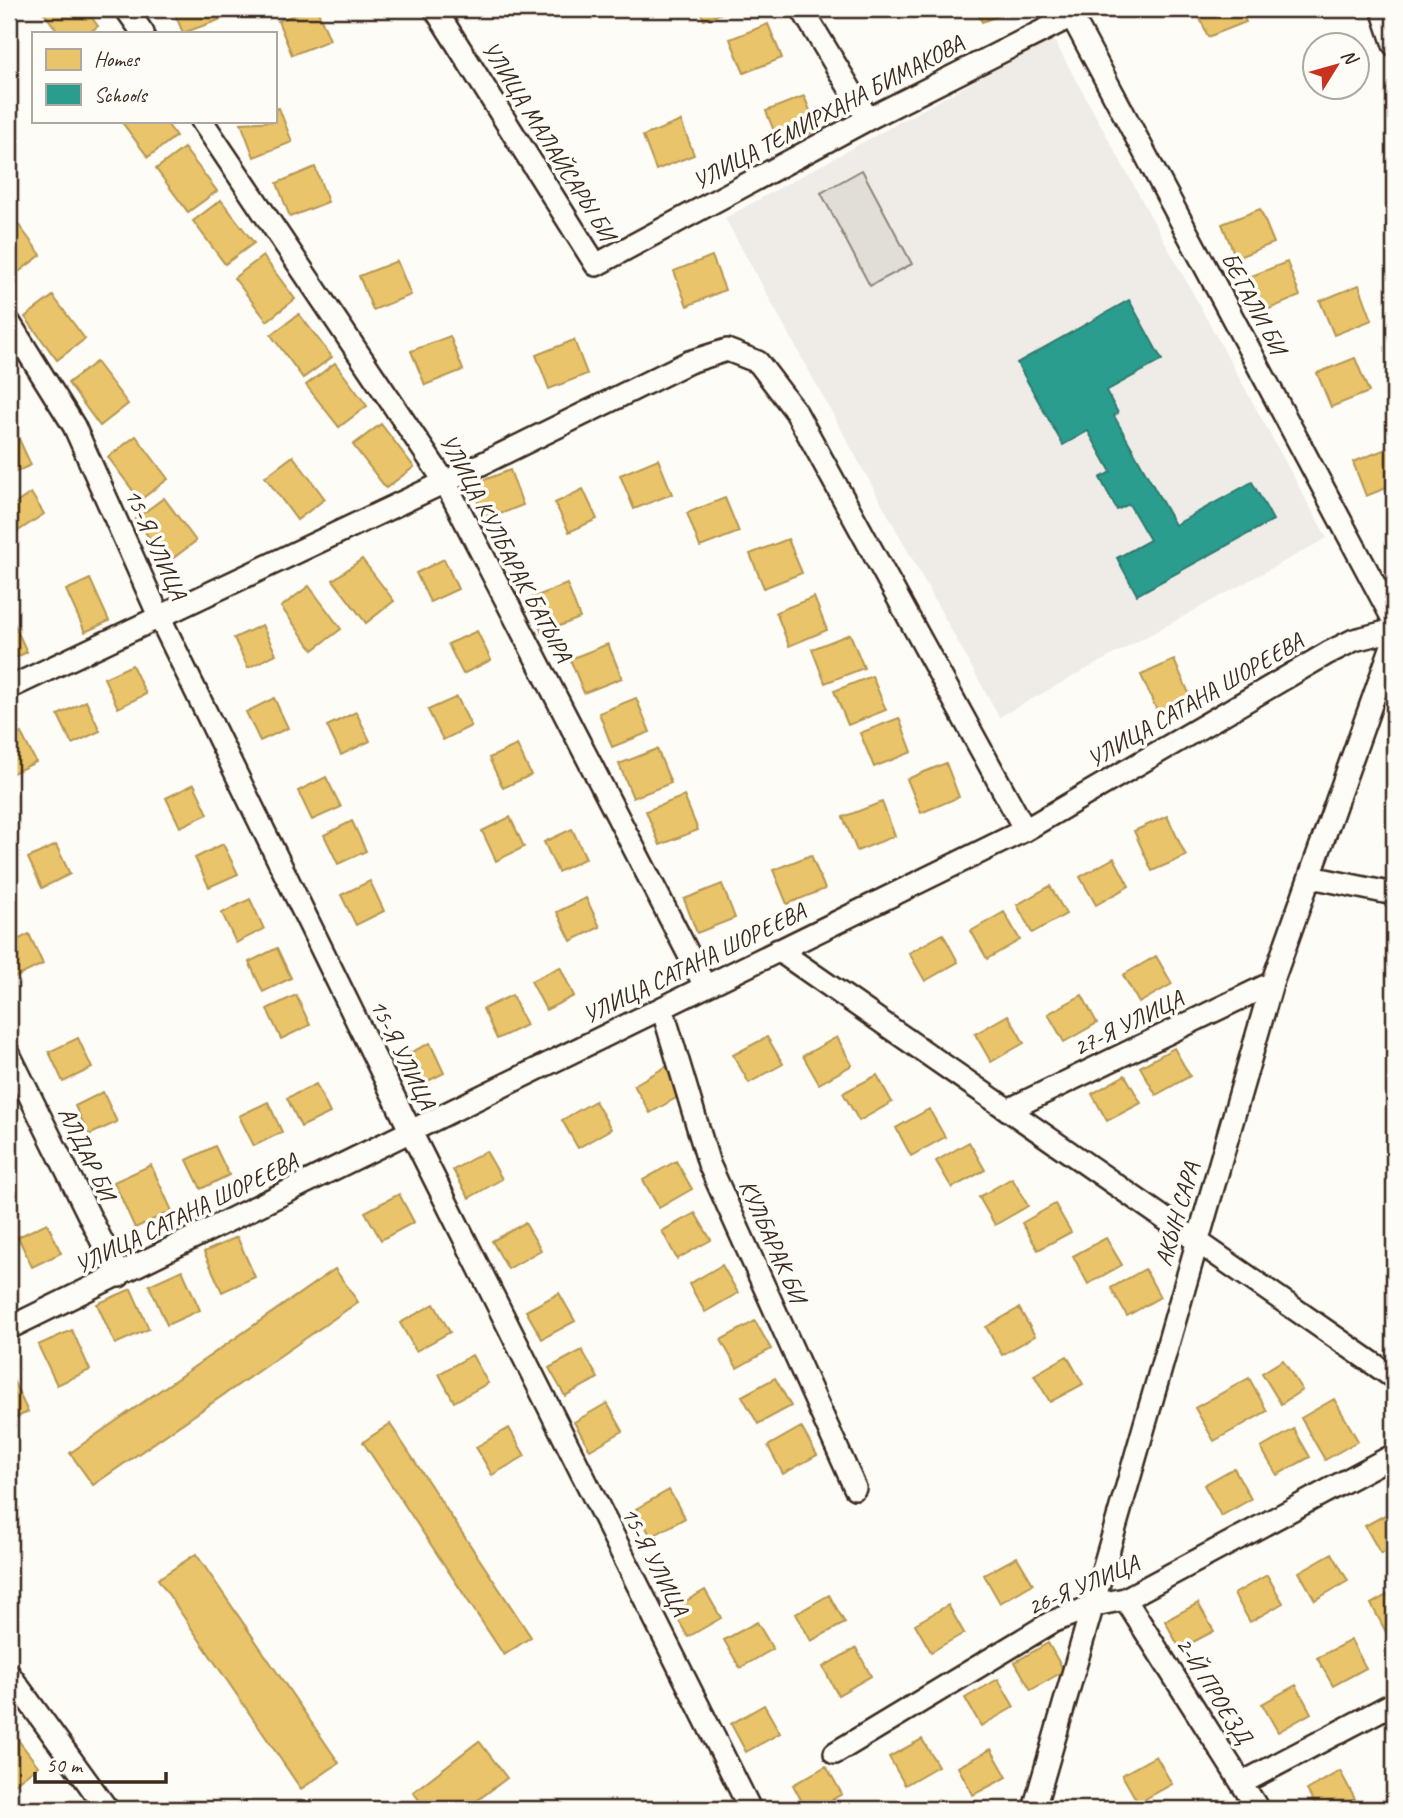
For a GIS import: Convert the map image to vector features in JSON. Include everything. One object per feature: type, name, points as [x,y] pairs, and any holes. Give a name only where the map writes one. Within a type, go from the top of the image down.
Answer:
[{"type":"street","points":[[126,9],[142,32]]},
{"type":"street","name":"УЛИЦА МАЛАЙCАРЫ БИ","points":[[435,9],[596,265]]},
{"type":"street","points":[[802,9],[867,119]]},
{"type":"street","points":[[1382,9],[1394,45]]},
{"type":"street","name":"УЛИЦА ТЕМИРХАНА БИМАКОВА","points":[[596,265],[1075,11]]},
{"type":"street","name":"БЕГАЛИ БИ","points":[[1075,11],[1394,621]]},
{"type":"street","name":"УЛИЦА КУЛБАРАК БАТЫРА","points":[[203,122],[445,482],[705,986]]},
{"type":"street","name":"15-Я УЛИЦА","points":[[9,322],[74,426],[159,616],[411,1132],[750,1809]]},
{"type":"street","points":[[9,688],[445,482],[689,362],[727,350],[758,362],[796,412],[1025,830]]},
{"type":"street","name":"УЛИЦА САТАНА ШОРЕЕВА","points":[[9,1328],[1025,830],[1328,653],[1354,640],[1394,630]]},
{"type":"street","name":"АКЫН САРА","points":[[1034,1809],[1095,1605],[1196,1241],[1272,983],[1394,640]]},
{"type":"street","points":[[1311,877],[1394,894]]},
{"type":"street","points":[[778,950],[1394,1378]]},
{"type":"street","name":"27-Я УЛИЦА","points":[[1008,1110],[1272,983]]},
{"type":"street","name":"КУЛБАРАК БИ","points":[[662,1008],[709,1164],[855,1488]]},
{"type":"street","name":"АЛДАР БИ","points":[[9,1054],[119,1276]]},
{"type":"street","name":"26-Я УЛИЦА","points":[[835,1753],[1052,1622],[1095,1605],[1125,1599],[1394,1455]]},
{"type":"street","name":"2-Й ПРОЕЗД","points":[[1125,1599],[1258,1809]]},
{"type":"street","points":[[9,1674],[107,1809]]},
{"type":"street","points":[[1242,1783],[1394,1703]]},
{"type":"shaded area","points":[[1053,38],[1327,538],[999,717],[725,218]]},
{"type":"shaded area","points":[[862,170],[912,264],[870,286],[821,193]]},
{"type":"building: Homes","points":[[41,9],[85,9],[98,26],[90,32],[58,32]]},
{"type":"building: Homes","points":[[173,9],[218,9],[222,19],[183,32]]},
{"type":"building: Homes","points":[[308,9],[317,9],[330,40],[292,55],[278,21]]},
{"type":"building: Homes","points":[[700,9],[732,9],[704,20]]},
{"type":"building: Homes","points":[[976,9],[1015,9],[982,22]]},
{"type":"building: Homes","points":[[1196,9],[1240,9],[1246,22],[1208,37]]},
{"type":"building: Homes","points":[[768,24],[782,58],[744,73],[730,39]]},
{"type":"building: Homes","points":[[804,96],[818,130],[780,146],[766,111]]},
{"type":"building: Homes","points":[[279,108],[292,142],[254,157],[241,123],[276,122],[276,109]]},
{"type":"building: Homes","points":[[681,121],[694,155],[656,170],[643,136]]},
{"type":"building: Homes","points":[[122,122],[166,122],[176,136],[148,157]]},
{"type":"building: Homes","points":[[184,148],[217,191],[188,212],[156,169]]},
{"type":"building: Homes","points":[[315,167],[328,202],[290,217],[277,183]]},
{"type":"building: Homes","points":[[221,200],[254,243],[225,264],[193,221]]},
{"type":"building: Homes","points":[[1260,209],[1274,243],[1236,258],[1222,224]]},
{"type":"building: Homes","points":[[9,212],[41,255],[13,276],[9,271]]},
{"type":"building: Homes","points":[[263,256],[295,299],[267,321],[234,278]]},
{"type":"building: Homes","points":[[712,256],[725,290],[687,306],[674,271]]},
{"type":"building: Homes","points":[[397,261],[411,295],[373,310],[359,276]]},
{"type":"building: Homes","points":[[1287,262],[1300,296],[1262,312],[1249,277]]},
{"type":"building: Homes","points":[[1359,285],[1372,320],[1334,335],[1320,301]]},
{"type":"building: Homes","points":[[53,296],[85,339],[57,360],[25,317]]},
{"type":"building: Homes","points":[[299,314],[332,357],[303,378],[271,335]]},
{"type":"building: Homes","points":[[450,336],[463,370],[425,385],[411,351]]},
{"type":"building: Homes","points":[[574,340],[587,374],[549,389],[536,355]]},
{"type":"building: Homes","points":[[1355,358],[1369,392],[1331,407],[1317,373]]},
{"type":"building: Homes","points":[[96,362],[128,404],[100,426],[68,383]]},
{"type":"building: Homes","points":[[335,363],[367,406],[339,427],[306,385]]},
{"type":"building: Homes","points":[[381,424],[414,467],[386,488],[353,445]]},
{"type":"building: Homes","points":[[136,436],[168,479],[140,500],[108,457]]},
{"type":"building: Homes","points":[[18,437],[31,465],[9,475],[9,441]]},
{"type":"building: Homes","points":[[1391,447],[1394,456],[1394,485],[1366,496],[1353,462]]},
{"type":"building: Homes","points":[[293,456],[325,499],[297,520],[265,477]]},
{"type":"building: Homes","points":[[658,459],[672,494],[634,509],[620,475]]},
{"type":"building: Homes","points":[[510,470],[523,505],[485,520],[471,485]]},
{"type":"building: Homes","points":[[583,489],[597,519],[569,532],[555,503]]},
{"type":"building: Homes","points":[[31,493],[44,514],[12,535],[9,530],[9,508]]},
{"type":"building: Homes","points":[[164,498],[196,541],[168,562],[135,519]]},
{"type":"building: Homes","points":[[725,498],[739,532],[700,547],[687,513]]},
{"type":"building: Homes","points":[[788,539],[802,573],[764,588],[750,554]]},
{"type":"building: Homes","points":[[362,559],[394,601],[366,623],[333,580]]},
{"type":"building: Homes","points":[[444,559],[458,589],[430,602],[416,573]]},
{"type":"building: Homes","points":[[90,579],[109,621],[85,632],[66,590]]},
{"type":"building: Homes","points":[[567,584],[580,618],[542,633],[529,599]]},
{"type":"building: Homes","points":[[309,586],[341,629],[313,650],[281,607]]},
{"type":"building: Homes","points":[[814,597],[827,630],[789,646],[776,612]]},
{"type":"building: Homes","points":[[9,613],[27,652],[9,661]]},
{"type":"building: Homes","points":[[262,625],[276,654],[248,668],[234,638]]},
{"type":"building: Homes","points":[[477,631],[491,660],[463,674],[448,644]]},
{"type":"building: Homes","points":[[850,634],[864,668],[825,683],[812,649]]},
{"type":"building: Homes","points":[[608,644],[622,678],[584,693],[570,659]]},
{"type":"building: Homes","points":[[1174,660],[1192,700],[1159,715],[1141,675]]},
{"type":"building: Homes","points":[[132,665],[146,694],[118,708],[104,678]]},
{"type":"building: Homes","points":[[872,676],[886,710],[848,725],[834,691]]},
{"type":"building: Homes","points":[[457,697],[471,726],[443,740],[428,710]]},
{"type":"building: Homes","points":[[274,698],[288,728],[260,741],[246,712]]},
{"type":"building: Homes","points":[[636,698],[650,732],[612,747],[599,713]]},
{"type":"building: Homes","points":[[86,701],[100,731],[72,744],[58,715]]},
{"type":"building: Homes","points":[[356,712],[370,741],[341,755],[327,726]]},
{"type":"building: Homes","points":[[899,718],[912,752],[874,767],[860,733]]},
{"type":"building: Homes","points":[[21,733],[36,762],[9,775],[9,739]]},
{"type":"building: Homes","points":[[517,745],[531,775],[503,788],[489,758]]},
{"type":"building: Homes","points":[[657,749],[671,783],[633,798],[619,764]]},
{"type":"building: Homes","points":[[946,763],[959,797],[921,813],[907,779]]},
{"type":"building: Homes","points":[[326,777],[341,807],[312,820],[298,791]]},
{"type":"building: Homes","points":[[194,784],[208,814],[180,827],[166,798]]},
{"type":"building: Homes","points":[[684,796],[698,830],[660,845],[646,811]]},
{"type":"building: Homes","points":[[882,802],[895,836],[857,851],[843,817]]},
{"type":"building: Homes","points":[[1167,816],[1186,856],[1152,871],[1134,831]]},
{"type":"building: Homes","points":[[510,817],[524,847],[496,861],[482,831]]},
{"type":"building: Homes","points":[[352,821],[366,851],[338,864],[324,835]]},
{"type":"building: Homes","points":[[572,829],[586,858],[558,872],[544,842]]},
{"type":"building: Homes","points":[[223,844],[238,874],[209,887],[195,858]]},
{"type":"building: Homes","points":[[56,845],[70,874],[42,888],[28,858]]},
{"type":"building: Homes","points":[[811,855],[825,889],[787,904],[773,870]]},
{"type":"building: Homes","points":[[1114,858],[1129,886],[1096,905],[1080,877]]},
{"type":"building: Homes","points":[[370,881],[384,911],[356,925],[341,895]]},
{"type":"building: Homes","points":[[722,884],[735,918],[697,933],[684,899]]},
{"type":"building: Homes","points":[[1050,886],[1066,914],[1032,933],[1017,905]]},
{"type":"building: Homes","points":[[586,898],[600,927],[571,941],[557,912]]},
{"type":"building: Homes","points":[[250,899],[264,929],[236,943],[222,913]]},
{"type":"building: Homes","points":[[1004,912],[1020,940],[987,959],[971,931]]},
{"type":"building: Homes","points":[[29,934],[43,964],[14,978],[9,966],[9,944]]},
{"type":"building: Homes","points":[[943,934],[958,962],[925,981],[909,953]]},
{"type":"building: Homes","points":[[277,948],[291,978],[263,992],[249,962]]},
{"type":"building: Homes","points":[[1156,956],[1172,984],[1139,1003],[1123,975]]},
{"type":"building: Homes","points":[[560,967],[574,996],[546,1010],[531,981]]},
{"type":"building: Homes","points":[[296,995],[310,1025],[281,1039],[267,1009]]},
{"type":"building: Homes","points":[[512,995],[526,1025],[497,1039],[483,1009]]},
{"type":"building: Homes","points":[[1082,995],[1097,1023],[1064,1042],[1048,1014]]},
{"type":"building: Homes","points":[[1008,1015],[1024,1043],[991,1062],[975,1034]]},
{"type":"building: Homes","points":[[767,1037],[783,1064],[749,1083],[733,1055]]},
{"type":"building: Homes","points":[[837,1037],[852,1065],[819,1084],[803,1056]]},
{"type":"building: Homes","points":[[78,1038],[92,1068],[63,1082],[49,1052]]},
{"type":"building: Homes","points":[[430,1043],[444,1073],[416,1087],[401,1057]]},
{"type":"building: Homes","points":[[1174,1048],[1190,1076],[1156,1095],[1140,1067]]},
{"type":"building: Homes","points":[[667,1066],[683,1094],[650,1113],[634,1085]]},
{"type":"building: Homes","points":[[877,1075],[892,1102],[859,1121],[843,1093]]},
{"type":"building: Homes","points":[[1125,1075],[1141,1103],[1107,1121],[1092,1094]]},
{"type":"building: Homes","points":[[316,1084],[330,1113],[301,1127],[287,1098]]},
{"type":"building: Homes","points":[[103,1092],[117,1122],[89,1135],[75,1106]]},
{"type":"building: Homes","points":[[595,1101],[611,1129],[578,1148],[562,1120]]},
{"type":"building: Homes","points":[[268,1102],[282,1132],[254,1146],[239,1116]]},
{"type":"building: Homes","points":[[929,1109],[945,1137],[911,1156],[896,1128]]},
{"type":"building: Homes","points":[[969,1142],[985,1170],[952,1188],[936,1161]]},
{"type":"building: Homes","points":[[215,1146],[229,1175],[201,1189],[187,1160]]},
{"type":"building: Homes","points":[[486,1151],[502,1179],[469,1198],[453,1170]]},
{"type":"building: Homes","points":[[676,1161],[692,1189],[659,1208],[643,1180]]},
{"type":"building: Homes","points":[[151,1165],[172,1211],[135,1228],[114,1182]]},
{"type":"building: Homes","points":[[1012,1178],[1028,1206],[995,1225],[979,1197]]},
{"type":"building: Homes","points":[[399,1194],[414,1222],[381,1240],[365,1212]]},
{"type":"building: Homes","points":[[1055,1204],[1071,1232],[1038,1250],[1022,1223]]},
{"type":"building: Homes","points":[[695,1213],[711,1240],[677,1259],[662,1231]]},
{"type":"building: Homes","points":[[47,1223],[61,1253],[32,1267],[18,1237]]},
{"type":"building: Homes","points":[[525,1223],[541,1250],[508,1269],[492,1241]]},
{"type":"building: Homes","points":[[237,1237],[255,1277],[222,1292],[204,1252]]},
{"type":"building: Homes","points":[[1106,1238],[1122,1265],[1088,1284],[1073,1256]]},
{"type":"building: Homes","points":[[722,1265],[738,1293],[705,1312],[689,1284]]},
{"type":"building: Homes","points":[[335,1269],[358,1302],[93,1485],[70,1453]]},
{"type":"building: Homes","points":[[1145,1269],[1160,1297],[1127,1316],[1111,1288]]},
{"type":"building: Homes","points":[[182,1270],[200,1310],[167,1325],[149,1285]]},
{"type":"building: Homes","points":[[131,1289],[149,1329],[115,1344],[97,1304]]},
{"type":"building: Homes","points":[[559,1293],[575,1321],[542,1339],[526,1311]]},
{"type":"building: Homes","points":[[434,1304],[450,1332],[416,1351],[400,1323]]},
{"type":"building: Homes","points":[[1019,1308],[1035,1336],[1002,1355],[986,1327]]},
{"type":"building: Homes","points":[[755,1321],[771,1349],[737,1368],[721,1340]]},
{"type":"building: Homes","points":[[72,1330],[90,1370],[57,1385],[38,1345]]},
{"type":"building: Homes","points":[[582,1350],[598,1378],[565,1396],[549,1368]]},
{"type":"building: Homes","points":[[472,1355],[488,1383],[454,1402],[439,1374]]},
{"type":"building: Homes","points":[[1067,1356],[1083,1384],[1050,1402],[1034,1375]]},
{"type":"building: Homes","points":[[1283,1360],[1302,1390],[1281,1404],[1262,1373]]},
{"type":"building: Homes","points":[[9,1372],[28,1412],[9,1421]]},
{"type":"building: Homes","points":[[775,1378],[791,1406],[758,1424],[742,1396]]},
{"type":"building: Homes","points":[[1249,1378],[1267,1411],[1214,1441],[1195,1408]]},
{"type":"building: Homes","points":[[1334,1399],[1358,1441],[1325,1460],[1301,1418]]},
{"type":"building: Homes","points":[[607,1403],[623,1431],[590,1450],[574,1422]]},
{"type":"building: Homes","points":[[390,1424],[531,1637],[504,1655],[363,1442]]},
{"type":"building: Homes","points":[[801,1427],[817,1455],[783,1474],[768,1446]]},
{"type":"building: Homes","points":[[509,1428],[525,1456],[492,1475],[476,1447]]},
{"type":"building: Homes","points":[[1294,1429],[1310,1457],[1277,1475],[1261,1448]]},
{"type":"building: Homes","points":[[1234,1468],[1251,1499],[1221,1516],[1204,1485]]},
{"type":"building: Homes","points":[[669,1490],[685,1518],[651,1537],[636,1509]]},
{"type":"building: Homes","points":[[1394,1510],[1394,1546],[1381,1554],[1365,1526]]},
{"type":"building: Homes","points":[[1332,1553],[1348,1581],[1315,1600],[1299,1572]]},
{"type":"building: Homes","points":[[196,1554],[339,1763],[301,1789],[158,1579]]},
{"type":"building: Homes","points":[[1017,1557],[1033,1584],[1000,1603],[984,1575]]},
{"type":"building: Homes","points":[[1267,1575],[1283,1603],[1250,1622],[1234,1594]]},
{"type":"building: Homes","points":[[705,1590],[721,1618],[688,1637],[672,1609]]},
{"type":"building: Homes","points":[[1394,1591],[1394,1628],[1386,1632],[1371,1604]]},
{"type":"building: Homes","points":[[829,1595],[845,1623],[811,1641],[796,1614]]},
{"type":"building: Homes","points":[[1198,1603],[1214,1631],[1180,1649],[1165,1621]]},
{"type":"building: Homes","points":[[948,1605],[964,1633],[931,1652],[915,1624]]},
{"type":"building: Homes","points":[[757,1622],[773,1649],[740,1668],[724,1640]]},
{"type":"building: Homes","points":[[1351,1640],[1366,1668],[1333,1686],[1317,1658]]},
{"type":"building: Homes","points":[[1048,1643],[1064,1671],[1031,1690],[1015,1662]]},
{"type":"building: Homes","points":[[856,1648],[871,1676],[838,1695],[823,1667]]},
{"type":"building: Homes","points":[[998,1679],[1014,1707],[981,1726],[965,1698]]},
{"type":"building: Homes","points":[[1296,1685],[1311,1713],[1278,1732],[1262,1704]]},
{"type":"building: Homes","points":[[764,1705],[780,1733],[746,1752],[731,1724]]},
{"type":"building: Homes","points":[[9,1728],[38,1766],[9,1788]]},
{"type":"building: Homes","points":[[922,1739],[938,1766],[905,1785],[889,1757]]},
{"type":"building: Homes","points":[[479,1741],[507,1778],[466,1809],[426,1809],[413,1792]]},
{"type":"building: Homes","points":[[991,1749],[1007,1777],[973,1795],[958,1767]]},
{"type":"building: Homes","points":[[1156,1756],[1172,1784],[1138,1803],[1122,1775]]},
{"type":"building: Homes","points":[[826,1766],[842,1794],[815,1809],[806,1809],[793,1785]]},
{"type":"building: Homes","points":[[1340,1771],[1355,1799],[1337,1809],[1318,1809],[1307,1790]]},
{"type":"building: Schools","points":[[1129,300],[1162,360],[1106,391],[1118,413],[1114,416],[1175,525],[1252,482],[1273,520],[1137,595],[1117,558],[1150,540],[1129,504],[1117,510],[1100,478],[1111,472],[1088,431],[1063,445],[1017,363]]}]
